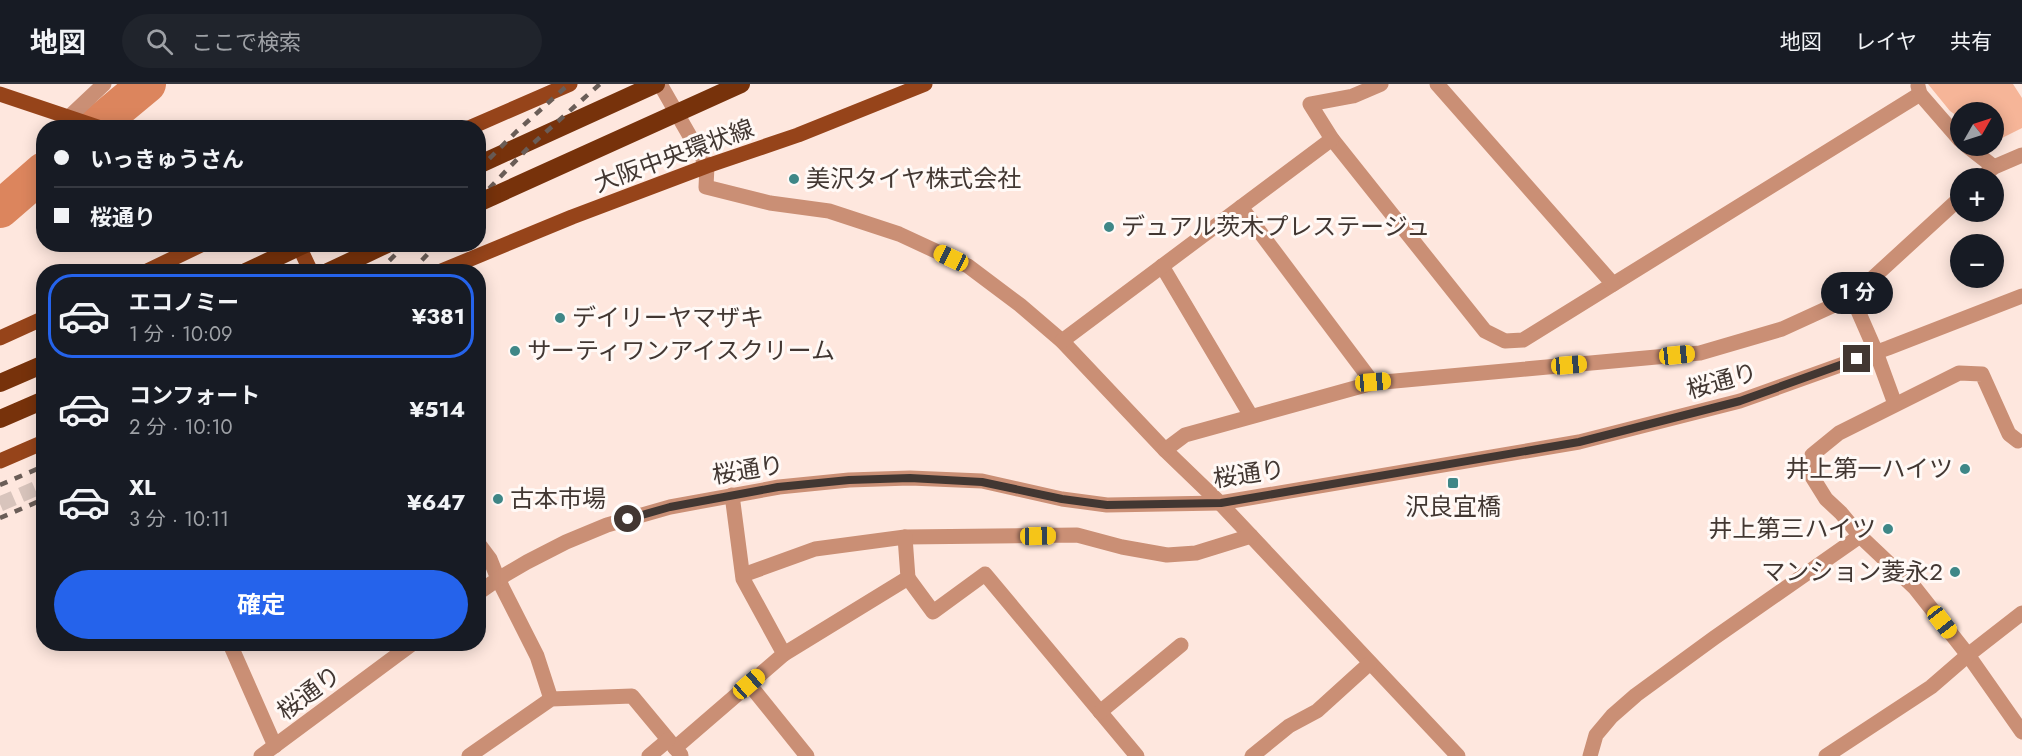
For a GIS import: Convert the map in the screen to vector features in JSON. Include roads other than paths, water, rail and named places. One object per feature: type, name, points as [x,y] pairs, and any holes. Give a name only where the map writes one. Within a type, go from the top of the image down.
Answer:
[{"type":"highway","points":[[486,161],[656,84]]},
{"type":"highway","points":[[486,199],[741,84]]},
{"type":"highway","points":[[263,264],[288,252]]},
{"type":"highway","points":[[345,264],[370,252]]},
{"type":"highway","points":[[0,383],[36,367]]},
{"type":"highway","points":[[0,419],[36,403]]},
{"type":"main road","points":[[486,121],[570,84]]},
{"type":"main road","name":"大阪中央環状線","points":[[458,264],[572,217],[706,166],[798,135],[925,84]]},
{"type":"main road","points":[[0,94],[77,120]]},
{"type":"main road","points":[[162,264],[186,252]]},
{"type":"main road","points":[[0,338],[36,322]]},
{"type":"main road","points":[[0,461],[36,445]]},
{"type":"street","points":[[74,119],[105,84]]},
{"type":"street","points":[[660,84],[706,166],[706,187],[770,203],[829,211],[899,234],[968,266],[1020,305],[1062,341],[1165,450],[1221,503],[1458,756]]},
{"type":"street","points":[[1381,84],[1353,96],[1310,104],[1332,139],[1485,331],[1505,341],[1523,340],[1919,89],[1950,128]]},
{"type":"street","points":[[1437,84],[1613,284]]},
{"type":"street","points":[[1062,341],[1332,139]]},
{"type":"street","points":[[1980,156],[1994,167],[2022,155]]},
{"type":"street","points":[[1241,207],[1373,382]]},
{"type":"street","points":[[1165,450],[1185,435],[1373,382],[1700,353],[1782,329],[1852,297],[1950,207]]},
{"type":"street","points":[[1162,266],[1251,417]]},
{"type":"street","name":"桜通り","points":[[486,587],[566,542],[607,525],[670,507],[778,487],[849,480],[910,478],[982,482],[1062,499],[1107,505],[1221,503],[1579,442],[1740,401],[2022,296]]},
{"type":"street","points":[[1852,297],[1895,404]]},
{"type":"street","points":[[2018,441],[2009,434],[1982,374],[1959,373],[1839,433],[1812,455],[1811,476],[1826,499],[1860,536],[1915,588],[1968,656],[2022,732]]},
{"type":"street","points":[[732,495],[743,579],[784,654]]},
{"type":"street","points":[[743,575],[815,549],[906,537],[1077,535],[1122,547],[1167,555],[1196,553],[1251,536]]},
{"type":"street","points":[[1590,756],[1596,735],[1612,716],[1636,696],[1714,638],[1860,536]]},
{"type":"street","points":[[906,537],[908,578],[933,612],[985,574],[1137,756]]},
{"type":"street","points":[[486,554],[537,656],[551,699]]},
{"type":"street","points":[[649,756],[675,748],[784,654],[908,578]]},
{"type":"street","points":[[1826,756],[1931,687],[2022,614]]},
{"type":"street","points":[[1100,712],[1181,645]]},
{"type":"street","points":[[233,651],[275,746]]},
{"type":"street","name":"桜通り","points":[[261,756],[403,651]]},
{"type":"street","points":[[1252,756],[1289,726],[1317,711],[1370,663]]},
{"type":"street","points":[[749,684],[807,756]]},
{"type":"street","points":[[469,756],[551,699],[632,696],[675,748]]},
{"type":"waterway","points":[[104,120],[147,84]]},
{"type":"waterway","points":[[0,209],[36,178]]},
{"type":"tunnel","points":[[0,504],[36,488]]},
{"type":"railway","points":[[486,162],[569,84]]},
{"type":"railway","points":[[486,192],[529,147],[600,84]]},
{"type":"railway","points":[[386,264],[398,252]]},
{"type":"railway","points":[[418,264],[430,252]]},
{"type":"railway","points":[[0,485],[36,469]]},
{"type":"railway","points":[[0,518],[36,502]]},
{"type":"place","name":"美沢タイヤ株式会社","points":[[794,179]]},
{"type":"place","name":"デュアル茨木プレステージュ","points":[[1109,227]]},
{"type":"place","name":"デイリーヤマザキ","points":[[560,318]]},
{"type":"place","name":"サーティワンアイスクリーム","points":[[515,351]]},
{"type":"place","name":"井上第一ハイツ","points":[[1965,469]]},
{"type":"place","name":"沢良宜橋","points":[[1453,483]]},
{"type":"place","name":"古本市場","points":[[498,499]]},
{"type":"place","name":"井上第三ハイツ","points":[[1888,529]]},
{"type":"place","name":"マンション菱永2","points":[[1955,572]]}]
